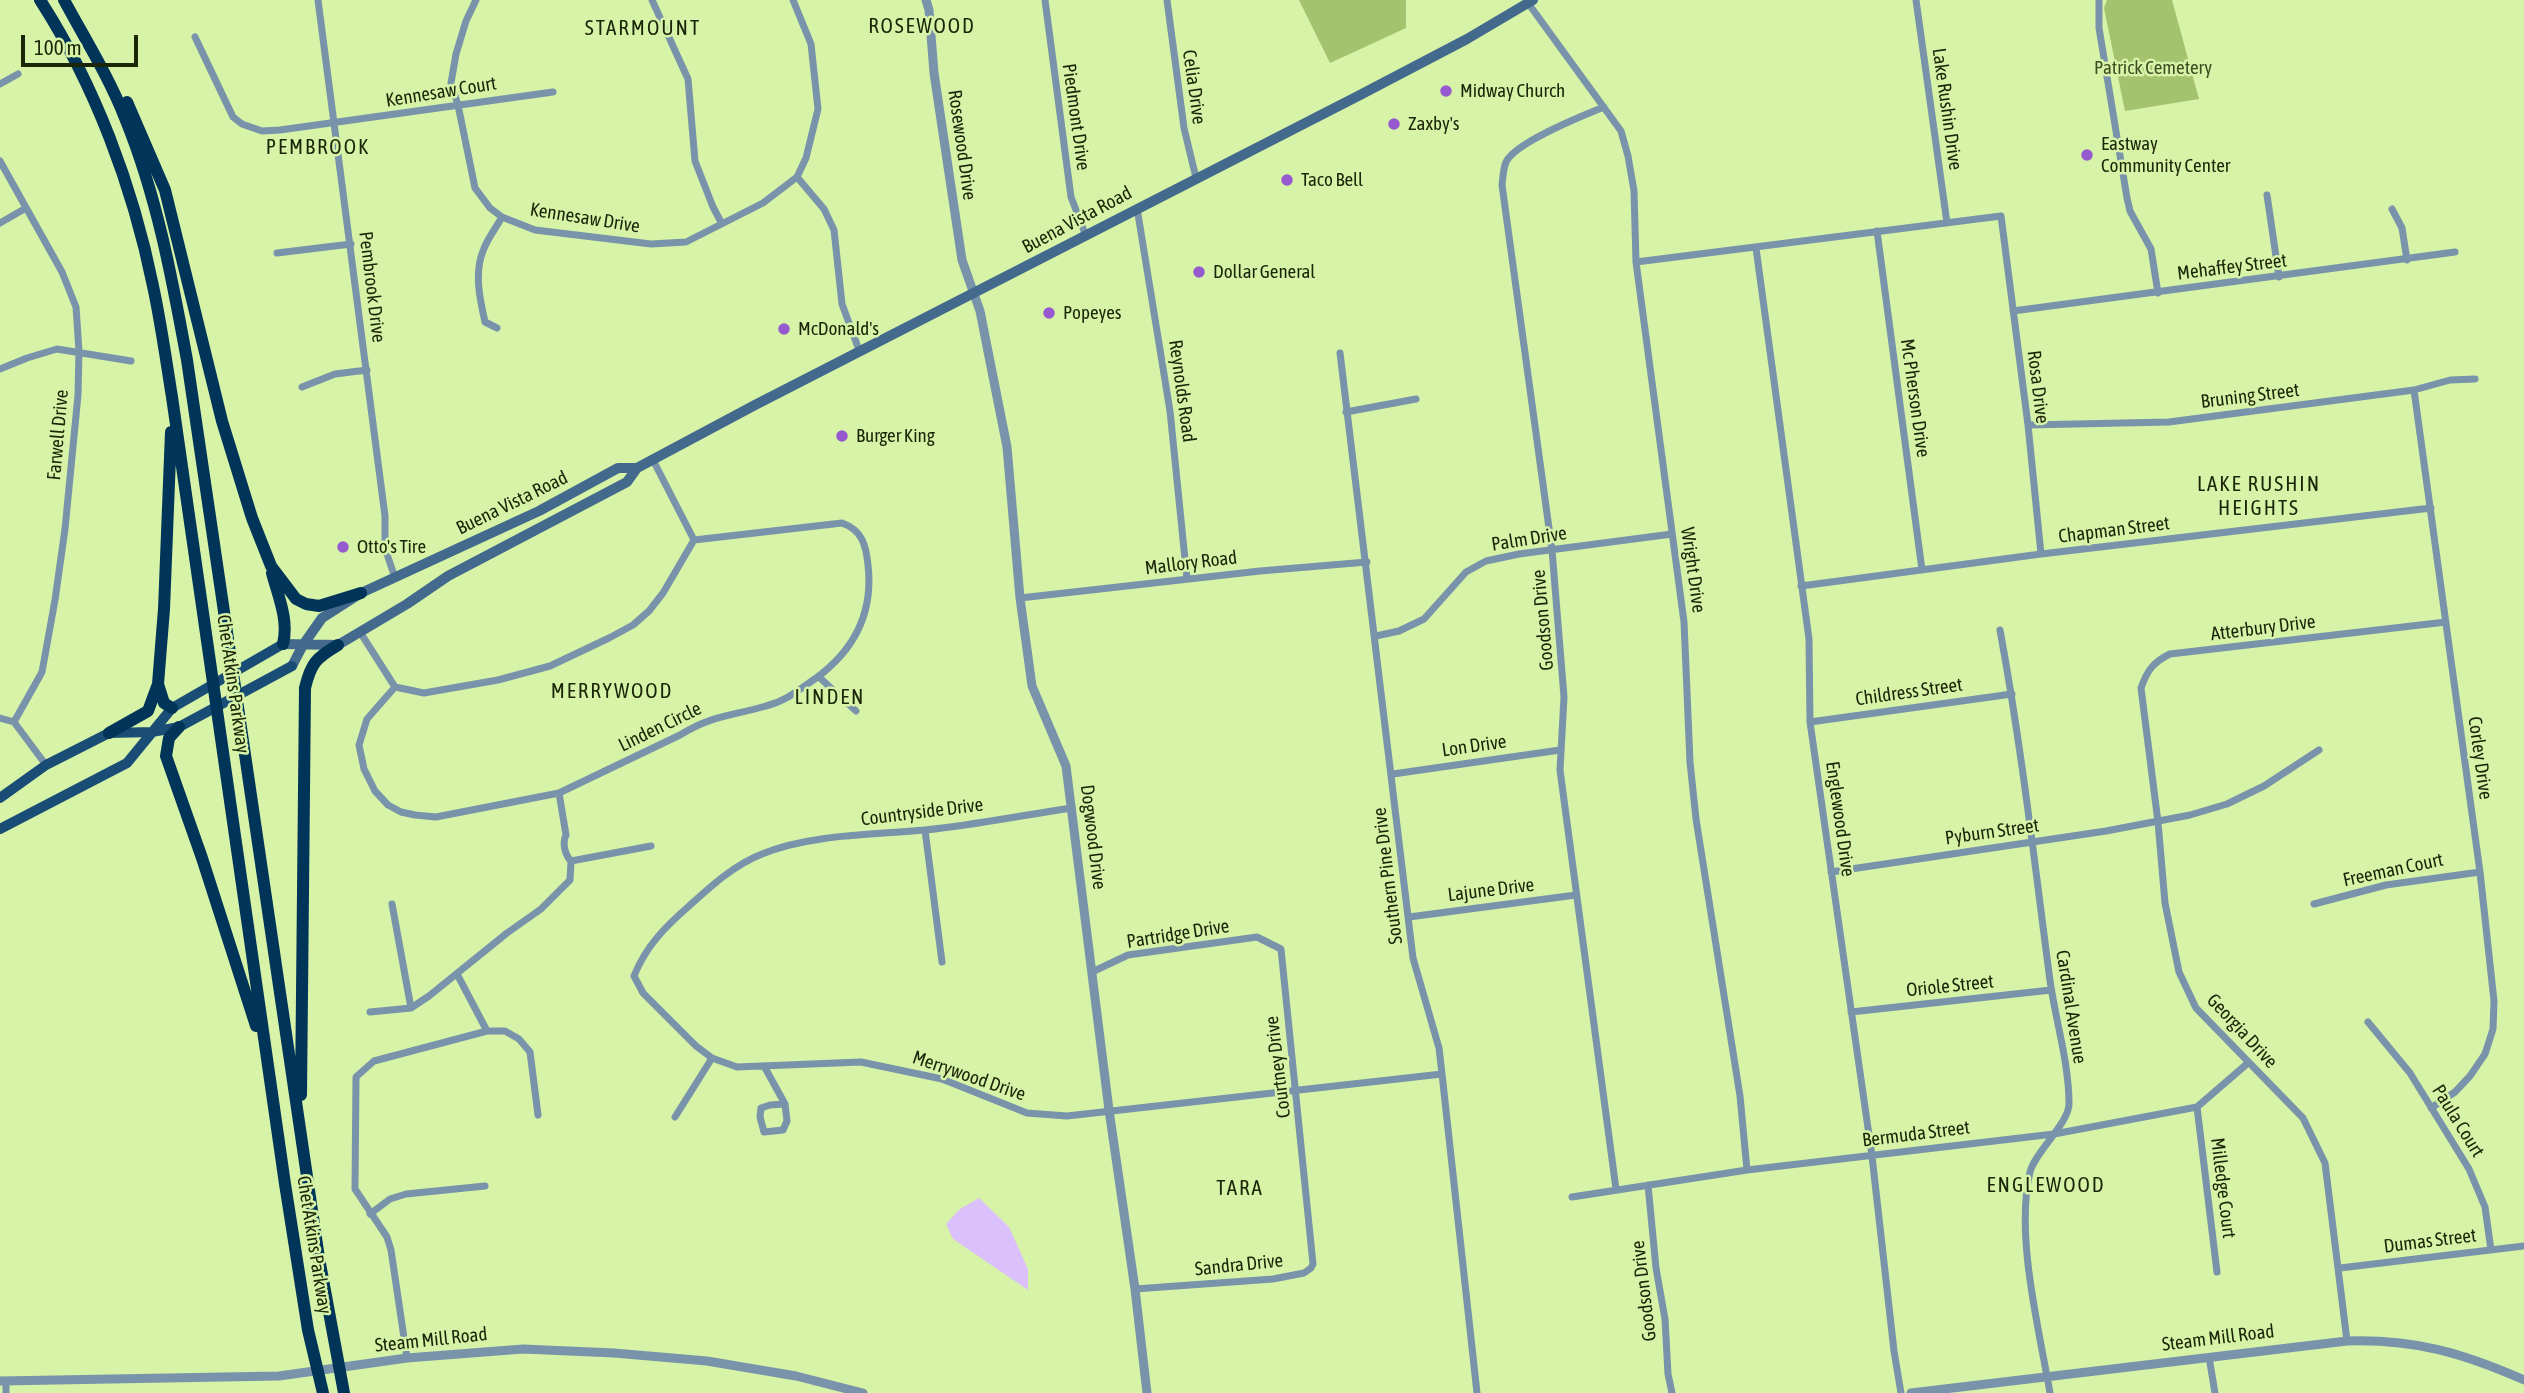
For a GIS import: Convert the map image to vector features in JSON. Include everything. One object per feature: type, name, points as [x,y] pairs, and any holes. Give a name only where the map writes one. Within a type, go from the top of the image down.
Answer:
[{"type":"highway","name":"Chet Atkins Parkway","points":[[40,0],[97,108],[136,216],[153,285],[172,397],[308,1330],[323,1393]]},
{"type":"highway","points":[[66,0],[112,70],[165,190],[222,421],[252,518],[271,566],[282,610],[285,633],[283,644]]},
{"type":"highway","name":"Chet Atkins Parkway","points":[[82,26],[128,125],[153,198],[170,265],[187,360],[319,1258],[344,1393]]},
{"type":"highway","points":[[109,733],[148,711],[158,684],[164,609],[172,397]]},
{"type":"highway","points":[[271,566],[296,599],[306,604],[319,606],[361,593]]},
{"type":"highway","points":[[301,1134],[305,688],[310,667],[321,655],[338,645]]},
{"type":"highway","points":[[158,684],[164,703],[172,708]]},
{"type":"highway","points":[[179,727],[169,738],[166,756],[254,1016],[281,1153]]},
{"type":"main road","name":"Buena Vista Road","points":[[0,798],[46,765],[109,733],[152,732],[179,727],[292,666],[322,618],[361,593],[539,511],[618,468],[637,468],[653,460],[859,350],[1467,39],[1531,1]]},
{"type":"main road","name":"Buena Vista Road","points":[[338,645],[448,576],[627,482],[637,468]]},
{"type":"main road","points":[[0,829],[127,763],[172,708],[283,644],[338,645]]},
{"type":"street","name":"Pembrook Drive","points":[[318,0],[367,370],[385,516],[386,548],[395,578]]},
{"type":"street","name":"Kennesaw Drive","points":[[476,0],[466,22],[451,83],[475,188],[490,208],[502,217],[536,230],[652,244],[686,242],[763,202],[797,177]]},
{"type":"street","points":[[652,0],[688,79],[695,161],[721,222]]},
{"type":"street","points":[[793,0],[811,44],[818,109],[806,158],[797,177],[824,209],[834,230],[842,304],[859,350]]},
{"type":"street","name":"Rosewood Drive","points":[[926,0],[956,226],[972,294]]},
{"type":"street","name":"Piedmont Drive","points":[[1045,0],[1071,197],[1086,236]]},
{"type":"street","name":"Celia Drive","points":[[1167,0],[1184,128],[1196,178]]},
{"type":"street","name":"Lake Rushin Drive","points":[[1916,0],[1947,223]]},
{"type":"street","points":[[2099,0],[2099,28],[2127,198],[2130,211],[2151,249],[2158,293]]},
{"type":"street","name":"Wright Drive","points":[[1531,1],[1620,131],[1628,156],[1634,191],[1636,262],[1687,654],[1690,762],[1696,819],[1740,1096],[1746,1170]]},
{"type":"street","name":"Kennesaw Court","points":[[195,37],[233,117],[242,124],[262,131],[553,92]]},
{"type":"street","points":[[0,84],[18,74]]},
{"type":"street","name":"Goodson Drive","points":[[1604,107],[1559,126],[1525,145],[1507,161],[1502,185],[1552,550],[1564,684],[1560,769],[1616,1189]]},
{"type":"street","name":"Farwell Drive","points":[[0,161],[62,272],[76,307],[79,351],[78,395],[65,528],[53,612],[42,672],[14,722]]},
{"type":"street","points":[[2267,195],[2279,277]]},
{"type":"street","points":[[0,223],[26,208]]},
{"type":"street","name":"Reynolds Road","points":[[1137,208],[1170,411],[1187,579]]},
{"type":"street","points":[[2392,209],[2402,228],[2407,260]]},
{"type":"street","name":"Rosa Drive","points":[[1947,223],[2001,216],[2003,223],[2041,554]]},
{"type":"street","points":[[497,328],[485,322],[479,267],[483,250],[502,217]]},
{"type":"street","points":[[1636,262],[1947,223]]},
{"type":"street","name":"Mc Pherson Drive","points":[[1877,231],[1922,570]]},
{"type":"street","points":[[278,253],[351,244]]},
{"type":"street","name":"Englewood Drive","points":[[1756,248],[1809,639],[1811,722],[1872,1156],[1901,1393]]},
{"type":"street","name":"Mehaffey Street","points":[[2013,311],[2455,252]]},
{"type":"street","name":"Dogwood Drive","points":[[972,294],[980,311],[1007,447],[1020,598],[1032,686],[1066,766],[1147,1393]]},
{"type":"street","points":[[0,369],[57,349],[131,361]]},
{"type":"street","name":"Southern Pine Drive","points":[[1340,353],[1393,774],[1413,958],[1439,1048],[1443,1074],[1477,1393]]},
{"type":"street","points":[[302,387],[335,374],[367,370]]},
{"type":"street","name":"Bruning Street","points":[[2028,425],[2169,422],[2414,390],[2433,383],[2475,379]]},
{"type":"street","name":"Corley Drive","points":[[2414,390],[2480,872],[2494,1002],[2493,1029],[2486,1054],[2455,1092],[2431,1108]]},
{"type":"street","points":[[1346,412],[1416,399]]},
{"type":"street","points":[[360,632],[395,688],[424,693],[498,680],[550,666],[633,625],[663,593],[694,540],[653,460]]},
{"type":"street","name":"Chapman Street","points":[[1801,586],[2041,554],[2431,508]]},
{"type":"street","name":"Linden Circle","points":[[395,688],[367,719],[359,745],[364,769],[375,791],[388,806],[401,813],[436,817],[559,793],[698,724],[722,715],[766,707],[787,699],[820,677],[850,647],[867,607],[870,583],[864,541],[855,527],[842,523],[694,540]]},
{"type":"street","name":"Palm Drive","points":[[1376,636],[1399,631],[1424,619],[1466,572],[1486,561],[1672,534]]},
{"type":"street","name":"Mallory Road","points":[[1020,598],[1367,562]]},
{"type":"street","name":"Atterbury Drive","points":[[2145,727],[2141,688],[2146,672],[2156,661],[2170,654],[2446,622]]},
{"type":"street","name":"Cardinal Avenue","points":[[2000,631],[2012,694],[2051,990],[2069,1087],[2069,1109],[2031,1168],[2025,1216],[2027,1249],[2050,1393]]},
{"type":"street","points":[[820,677],[856,711]]},
{"type":"street","name":"Childress Street","points":[[1811,722],[2012,694]]},
{"type":"street","points":[[0,719],[14,722],[46,765]]},
{"type":"street","name":"Georgia Drive","points":[[2145,727],[2158,822],[2165,903],[2179,972],[2196,1009],[2303,1118],[2325,1163],[2347,1340]]},
{"type":"street","name":"Lon Drive","points":[[1393,774],[1560,750]]},
{"type":"street","name":"Pyburn Street","points":[[1831,872],[2158,822],[2227,804],[2264,786],[2319,750]]},
{"type":"street","points":[[370,1012],[411,1008],[541,909],[570,880],[571,861],[566,856],[566,835],[559,793]]},
{"type":"street","name":"Countryside Drive","points":[[777,849],[824,840],[925,830],[1072,808]]},
{"type":"street","points":[[925,830],[942,962]]},
{"type":"street","points":[[571,861],[651,846]]},
{"type":"street","name":"Merrywood Drive","points":[[777,849],[742,864],[712,885],[674,919],[643,953],[634,976],[643,993],[662,1013],[712,1058],[737,1067],[860,1062],[942,1079],[1027,1112],[1067,1116],[1443,1074]]},
{"type":"street","name":"Freeman Court","points":[[2314,904],[2386,885],[2480,872]]},
{"type":"street","name":"Lajune Drive","points":[[1409,917],[1576,895]]},
{"type":"street","points":[[391,904],[411,1008]]},
{"type":"street","name":"Partridge Drive","points":[[1093,972],[1128,955],[1257,937],[1270,943]]},
{"type":"street","name":"Courtney Drive","points":[[1270,943],[1281,948],[1307,1193]]},
{"type":"street","points":[[457,974],[488,1031]]},
{"type":"street","name":"Oriole Street","points":[[1852,1012],[2051,990]]},
{"type":"street","name":"Paula Court","points":[[2368,1022],[2410,1073],[2469,1169],[2481,1192],[2491,1250]]},
{"type":"street","points":[[407,1358],[387,1237],[355,1189],[356,1077],[374,1061],[488,1031],[505,1031],[519,1039],[530,1052],[538,1115]]},
{"type":"street","points":[[675,1117],[712,1058]]},
{"type":"street","points":[[2197,1107],[2248,1063]]},
{"type":"street","points":[[764,1066],[785,1104],[787,1121],[783,1130],[764,1132],[760,1117],[761,1108],[785,1104]]},
{"type":"street","name":"Bermuda Street","points":[[1572,1198],[1746,1170],[2053,1134],[2197,1107]]},
{"type":"street","name":"Milledge Court","points":[[2197,1107],[2217,1272]]},
{"type":"street","name":"Goodson Drive","points":[[1648,1185],[1672,1393]]},
{"type":"street","points":[[370,1214],[390,1199],[406,1194],[485,1186]]},
{"type":"street","name":"Sandra Drive","points":[[1135,1290],[1273,1279],[1304,1273],[1311,1269],[1313,1264],[1307,1193]]},
{"type":"street","name":"Dumas Street","points":[[2340,1268],[2524,1246]]},
{"type":"street","name":"Steam Mill Road","points":[[1912,1393],[2347,1340],[2397,1342],[2450,1351],[2524,1380]]},
{"type":"street","name":"Steam Mill Road","points":[[3,1381],[279,1376],[407,1358],[518,1349],[652,1355],[758,1369],[863,1393]]},
{"type":"street","points":[[2208,1357],[2215,1393]]},
{"type":"street","points":[[3,1381],[6,1393]]},
{"type":"green space","points":[[1299,0],[1406,0],[1406,28],[1330,63]]},
{"type":"green space","name":"Patrick Cemetery","points":[[2107,0],[2172,0],[2199,99],[2125,111],[2104,8]]},
{"type":"shaded area","points":[[979,1198],[1009,1227],[1028,1269],[1028,1290],[953,1239],[946,1224],[960,1209]]},
{"type":"place","name":"Midway Church","points":[[1446,91]]},
{"type":"place","name":"Zaxby's","points":[[1394,124]]},
{"type":"place","name":"Eastway Community Center","points":[[2087,155]]},
{"type":"place","name":"Taco Bell","points":[[1287,180]]},
{"type":"place","name":"Dollar General","points":[[1199,272]]},
{"type":"place","name":"Popeyes","points":[[1049,313]]},
{"type":"place","name":"McDonald's","points":[[784,329]]},
{"type":"place","name":"Burger King","points":[[842,436]]},
{"type":"place","name":"Otto's Tire","points":[[343,547]]},
{"type":"district","name":"ROSEWOOD","points":[[922,26]]},
{"type":"district","name":"STARMOUNT","points":[[643,28]]},
{"type":"district","name":"PEMBROOK","points":[[318,147]]},
{"type":"district","name":"LAKE RUSHIN HEIGHTS","points":[[2259,496]]},
{"type":"district","name":"MERRYWOOD","points":[[612,691]]},
{"type":"district","name":"LINDEN","points":[[830,697]]},
{"type":"district","name":"ENGLEWOOD","points":[[2046,1185]]},
{"type":"district","name":"TARA","points":[[1240,1188]]}]
